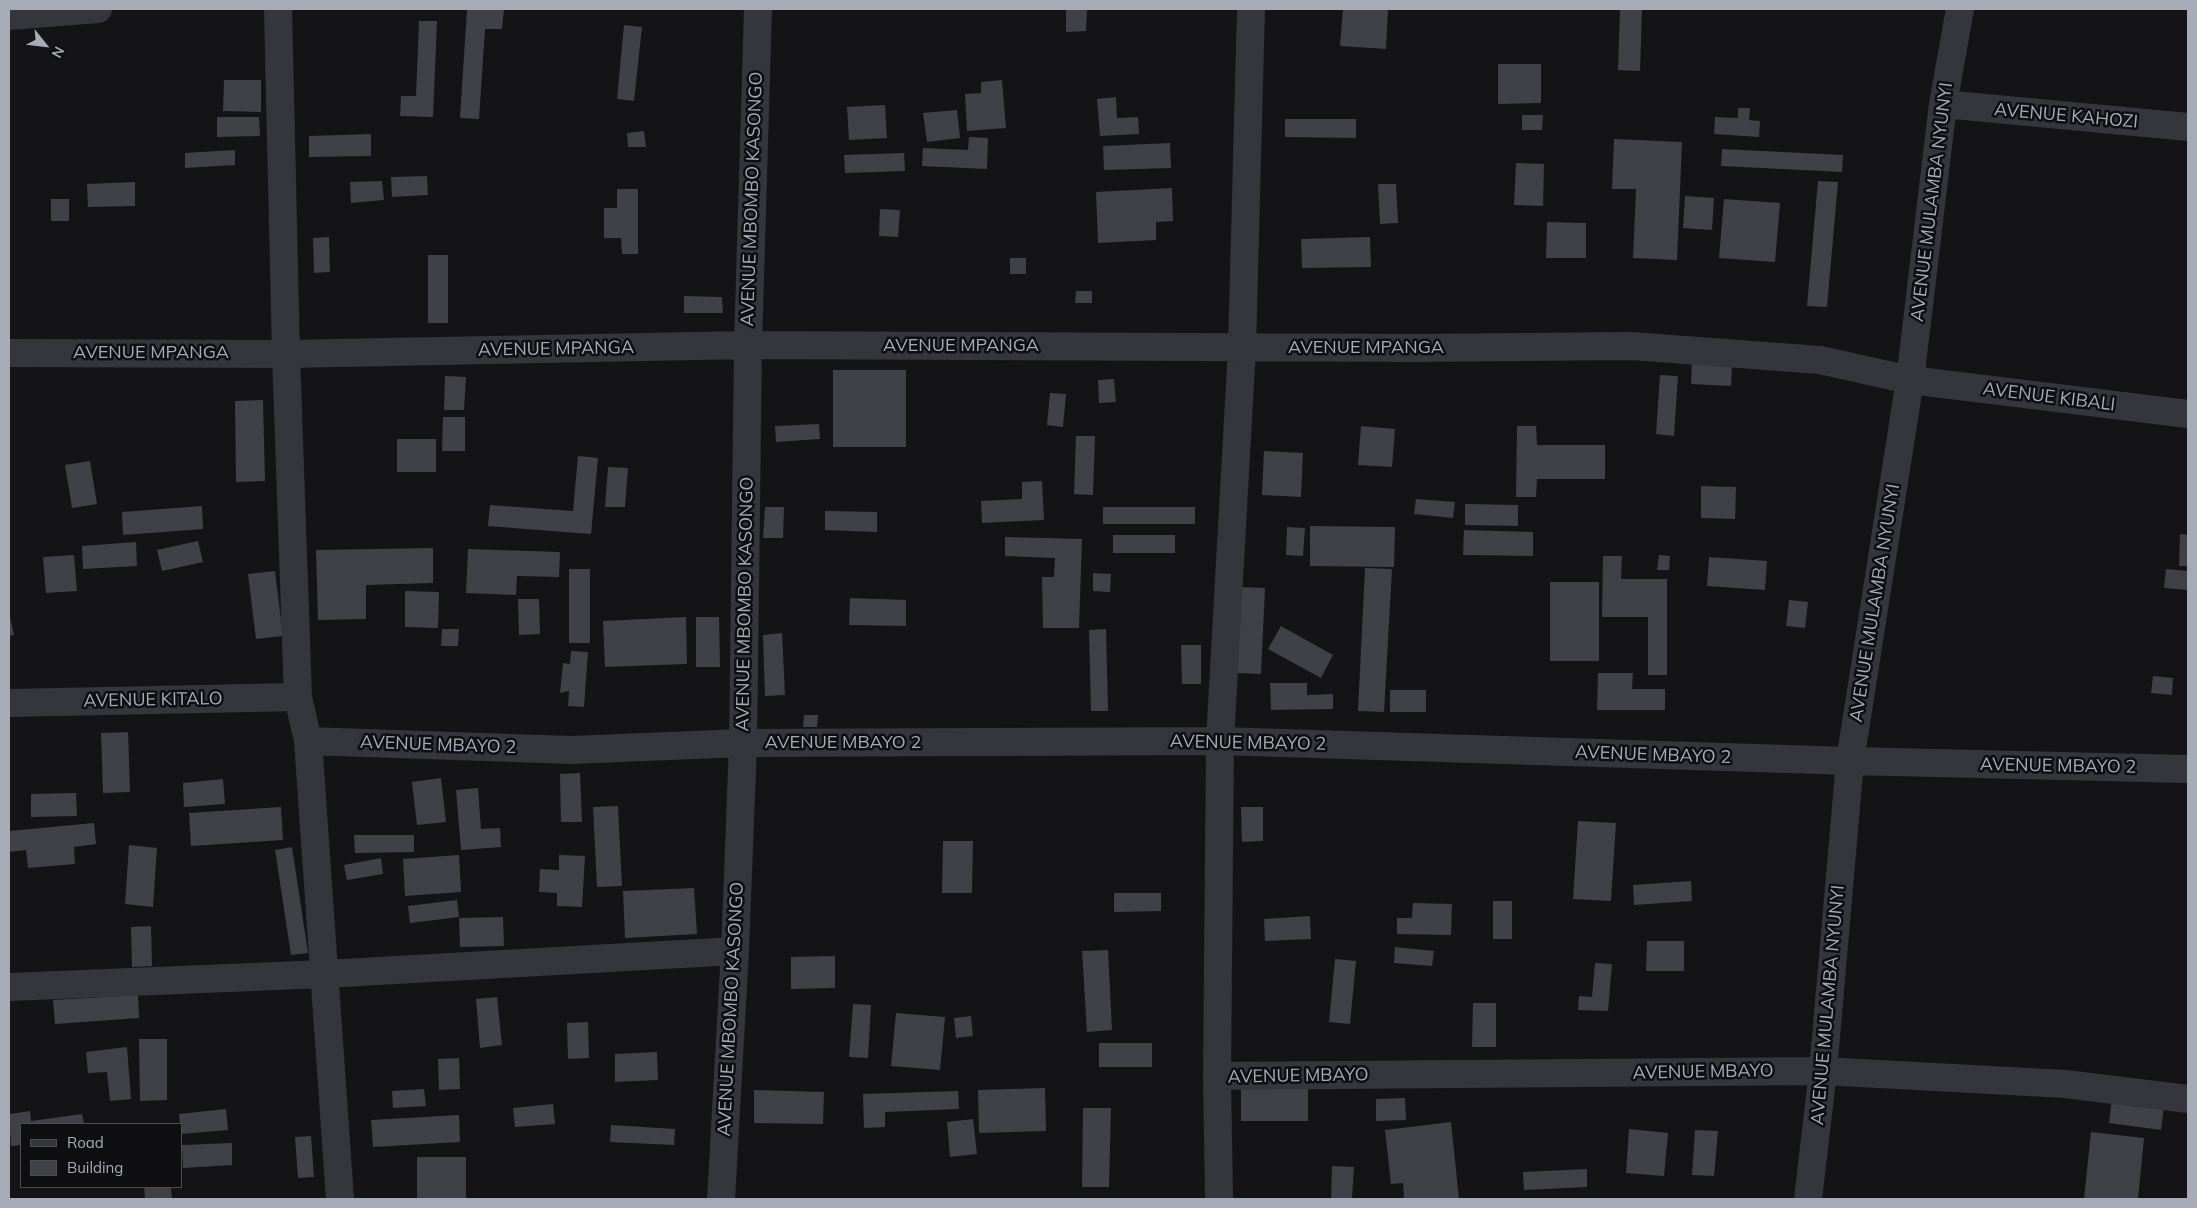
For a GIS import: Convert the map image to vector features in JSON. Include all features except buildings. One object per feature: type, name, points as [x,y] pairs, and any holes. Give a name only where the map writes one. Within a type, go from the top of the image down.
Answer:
[{"type":"street","points":[[9,16],[98,9]]},
{"type":"street","points":[[278,9],[286,354],[298,697],[308,741],[340,1199]]},
{"type":"street","name":"AVENUE MBOMBO KASONGO","points":[[721,1199],[735,951],[743,743],[748,345],[758,9]]},
{"type":"street","points":[[1219,1199],[1217,1076],[1220,741],[1242,348],[1251,9]]},
{"type":"street","name":"AVENUE MULAMBA NYUNYI","points":[[1808,1199],[1823,1071],[1850,761],[1910,380],[1943,104],[1960,9]]},
{"type":"street","name":"AVENUE KAHOZI","points":[[1943,104],[2188,127]]},
{"type":"street","name":"AVENUE MPANGA","points":[[9,353],[286,354],[748,345],[1242,348],[1630,346],[1820,360],[1910,380]]},
{"type":"street","name":"AVENUE KIBALI","points":[[1910,380],[2188,414]]},
{"type":"street","name":"AVENUE KITALO","points":[[9,703],[298,697]]},
{"type":"street","name":"AVENUE MBAYO 2","points":[[308,741],[571,750],[743,743],[1220,741],[1850,761],[2188,769]]},
{"type":"street","points":[[9,987],[324,974],[735,951]]},
{"type":"street","name":"AVENUE MBAYO","points":[[1217,1076],[1823,1071],[2065,1084],[2188,1098]]}]
